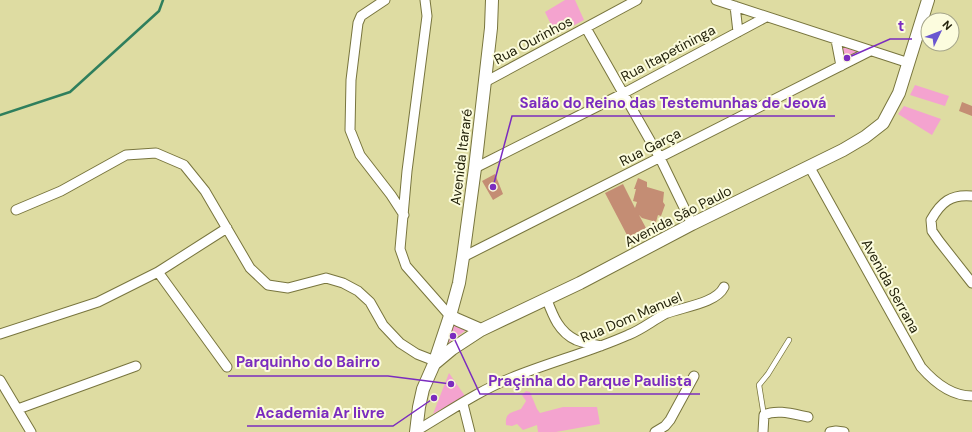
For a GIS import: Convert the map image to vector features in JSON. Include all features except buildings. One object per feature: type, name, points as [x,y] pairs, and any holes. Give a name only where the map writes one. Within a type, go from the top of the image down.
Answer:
[{"type":"main road","name":"Avenida São Paulo","points":[[416,432],[423,389],[434,363],[452,349],[481,330],[547,300],[692,224],[843,150],[865,137],[883,123],[899,94],[928,0]]},
{"type":"main road","name":"Avenida Itararé","points":[[434,363],[450,316],[464,257],[476,168],[494,1]]},
{"type":"main road","points":[[450,316],[481,330]]},
{"type":"street","points":[[385,0],[361,16],[358,23],[351,80],[350,130],[360,155],[404,214]]},
{"type":"street","points":[[425,0],[427,16],[400,249],[406,266],[450,316]]},
{"type":"street","name":"Rua Ourinhos","points":[[485,82],[637,0]]},
{"type":"street","points":[[716,0],[909,63]]},
{"type":"street","points":[[735,6],[738,32]]},
{"type":"street","name":"Rua Itapetininga","points":[[476,168],[624,93],[766,17]]},
{"type":"street","points":[[586,28],[660,158],[692,224]]},
{"type":"street","points":[[836,40],[841,66]]},
{"type":"street","name":"Rua Garça","points":[[464,257],[870,51]]},
{"type":"street","points":[[16,210],[61,192],[126,155],[156,153],[184,165],[205,190],[250,268],[268,285],[288,288],[326,278],[343,283],[358,291],[370,302],[383,325],[400,343],[434,363]]},
{"type":"street","name":"Avenida Serrana","points":[[809,166],[921,367],[933,380],[943,386],[963,395],[972,396]]},
{"type":"street","points":[[972,196],[958,196],[950,199],[942,204],[931,220],[932,231],[938,241],[972,283]]},
{"type":"street","points":[[0,334],[98,302],[158,272],[227,228]]},
{"type":"street","points":[[158,272],[227,367]]},
{"type":"street","name":"Rua Dom Manuel","points":[[416,432],[493,386],[511,378],[630,335],[667,313],[708,300],[718,294],[724,287]]},
{"type":"street","points":[[547,300],[558,325],[565,332],[576,340],[601,346]]},
{"type":"street","points":[[18,408],[136,366]]},
{"type":"street","points":[[655,432],[665,426],[670,420],[694,376]]},
{"type":"street","points":[[0,380],[31,432]]},
{"type":"street","points":[[463,404],[470,432]]},
{"type":"street","points":[[763,432],[764,415],[771,412],[808,417]]},
{"type":"street","points":[[830,432],[844,432]]},
{"type":"lane","points":[[764,416],[759,385],[768,374],[789,340]]},
{"type":"shaded area","points":[[565,0],[575,0],[584,20],[556,35],[545,12]]},
{"type":"shaded area","points":[[838,42],[864,52],[842,64]]},
{"type":"shaded area","points":[[915,85],[949,96],[945,106],[910,95]]},
{"type":"shaded area","points":[[904,106],[941,119],[932,135],[898,114]]},
{"type":"shaded area","points":[[451,322],[469,328],[447,344]]},
{"type":"shaded area","points":[[449,373],[465,396],[433,414]]},
{"type":"shaded area","points":[[526,391],[530,392],[540,413],[563,407],[597,407],[600,424],[556,432],[538,432],[537,425],[523,430],[517,424],[512,426],[506,425],[508,415],[521,409],[526,401],[522,395]]},
{"type":"waterway","points":[[0,115],[70,92],[159,11],[163,0]]},
{"type":"place","name":"t","points":[[847,58]]},
{"type":"place","name":"Salão do Reino das Testemunhas de Jeová","points":[[493,187]]},
{"type":"place","name":"Praçinha do Parque Paulista","points":[[453,336]]},
{"type":"place","name":"Parquinho do Bairro","points":[[451,384]]},
{"type":"place","name":"Academia Ar livre","points":[[434,398]]}]
